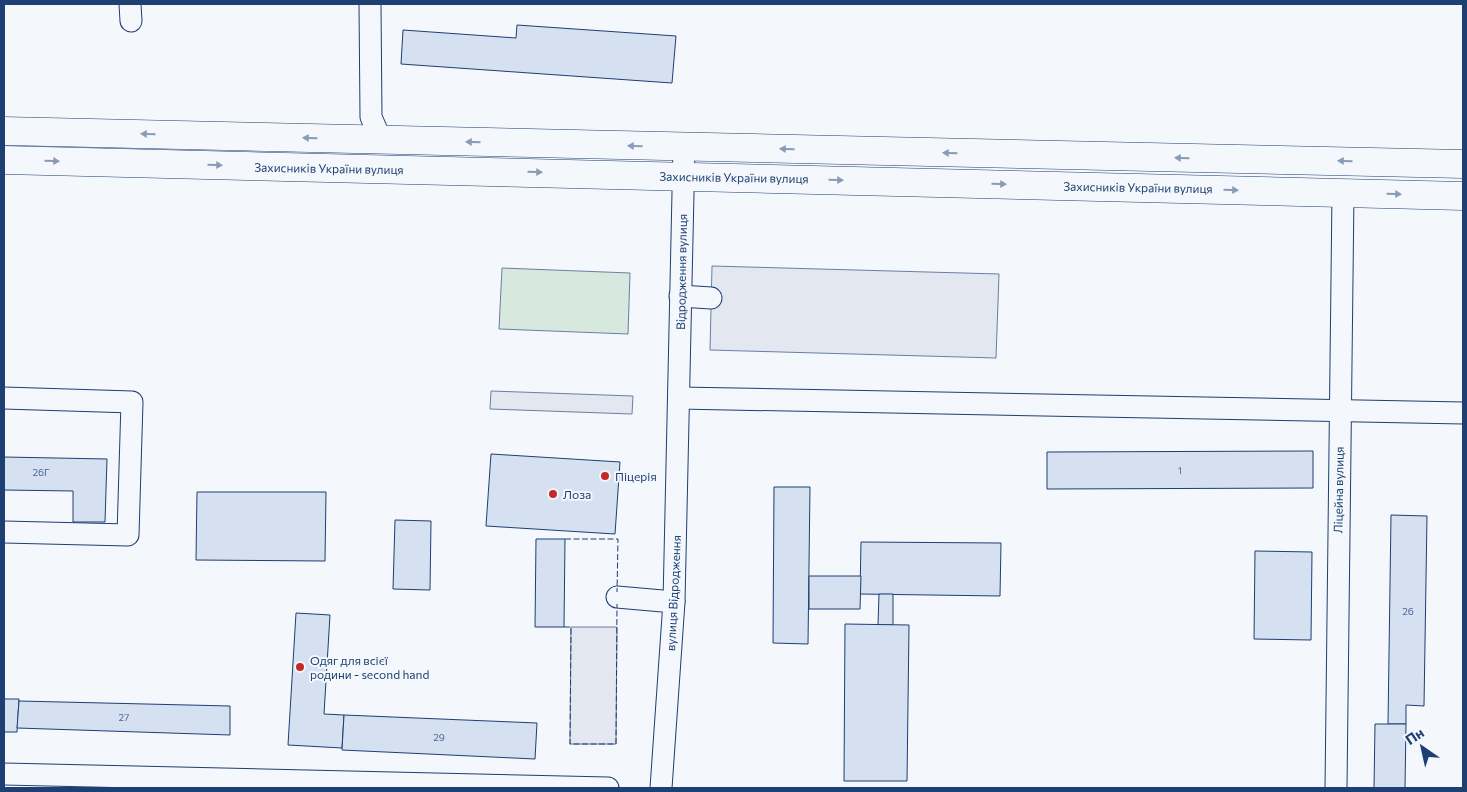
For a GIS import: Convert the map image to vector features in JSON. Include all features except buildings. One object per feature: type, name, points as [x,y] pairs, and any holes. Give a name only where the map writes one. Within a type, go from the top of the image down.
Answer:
[{"type":"highway","points":[[4,131],[1463,164]]},
{"type":"highway","name":"Захисників України вулиця","points":[[4,160],[1463,196]]},
{"type":"street","points":[[370,4],[371,117],[381,140]]},
{"type":"street","name":"Відродження вулиця","points":[[679,398],[684,147]]},
{"type":"street","name":"Ліцейна вулиця","points":[[1336,788],[1339,412],[1344,236],[1343,193]]},
{"type":"street","points":[[680,296],[711,298]]},
{"type":"street","points":[[4,398],[132,402],[128,535],[4,532]]},
{"type":"street","points":[[679,398],[1463,413]]},
{"type":"street","name":"вулиця Відродження","points":[[661,788],[674,602],[679,398]]},
{"type":"street","points":[[617,598],[674,602]]},
{"type":"street","points":[[4,774],[608,788]]},
{"type":"shaded area","points":[[712,266],[999,274],[996,358],[710,350]]},
{"type":"shaded area","points":[[502,268],[630,273],[628,334],[499,329]]},
{"type":"shaded area","points":[[491,391],[633,396],[632,414],[490,409]]},
{"type":"shaded area","points":[[571,627],[617,627],[616,744],[570,744]]},
{"type":"fence","points":[[565,539],[618,539],[617,592]]},
{"type":"fence","points":[[564,627],[571,627],[570,744],[616,744],[617,604]]},
{"type":"place","name":"Піцерія","points":[[605,476]]},
{"type":"place","name":"Лоза","points":[[553,494]]},
{"type":"place","name":"Одяг для всієї родини - second hand","points":[[300,667]]}]
